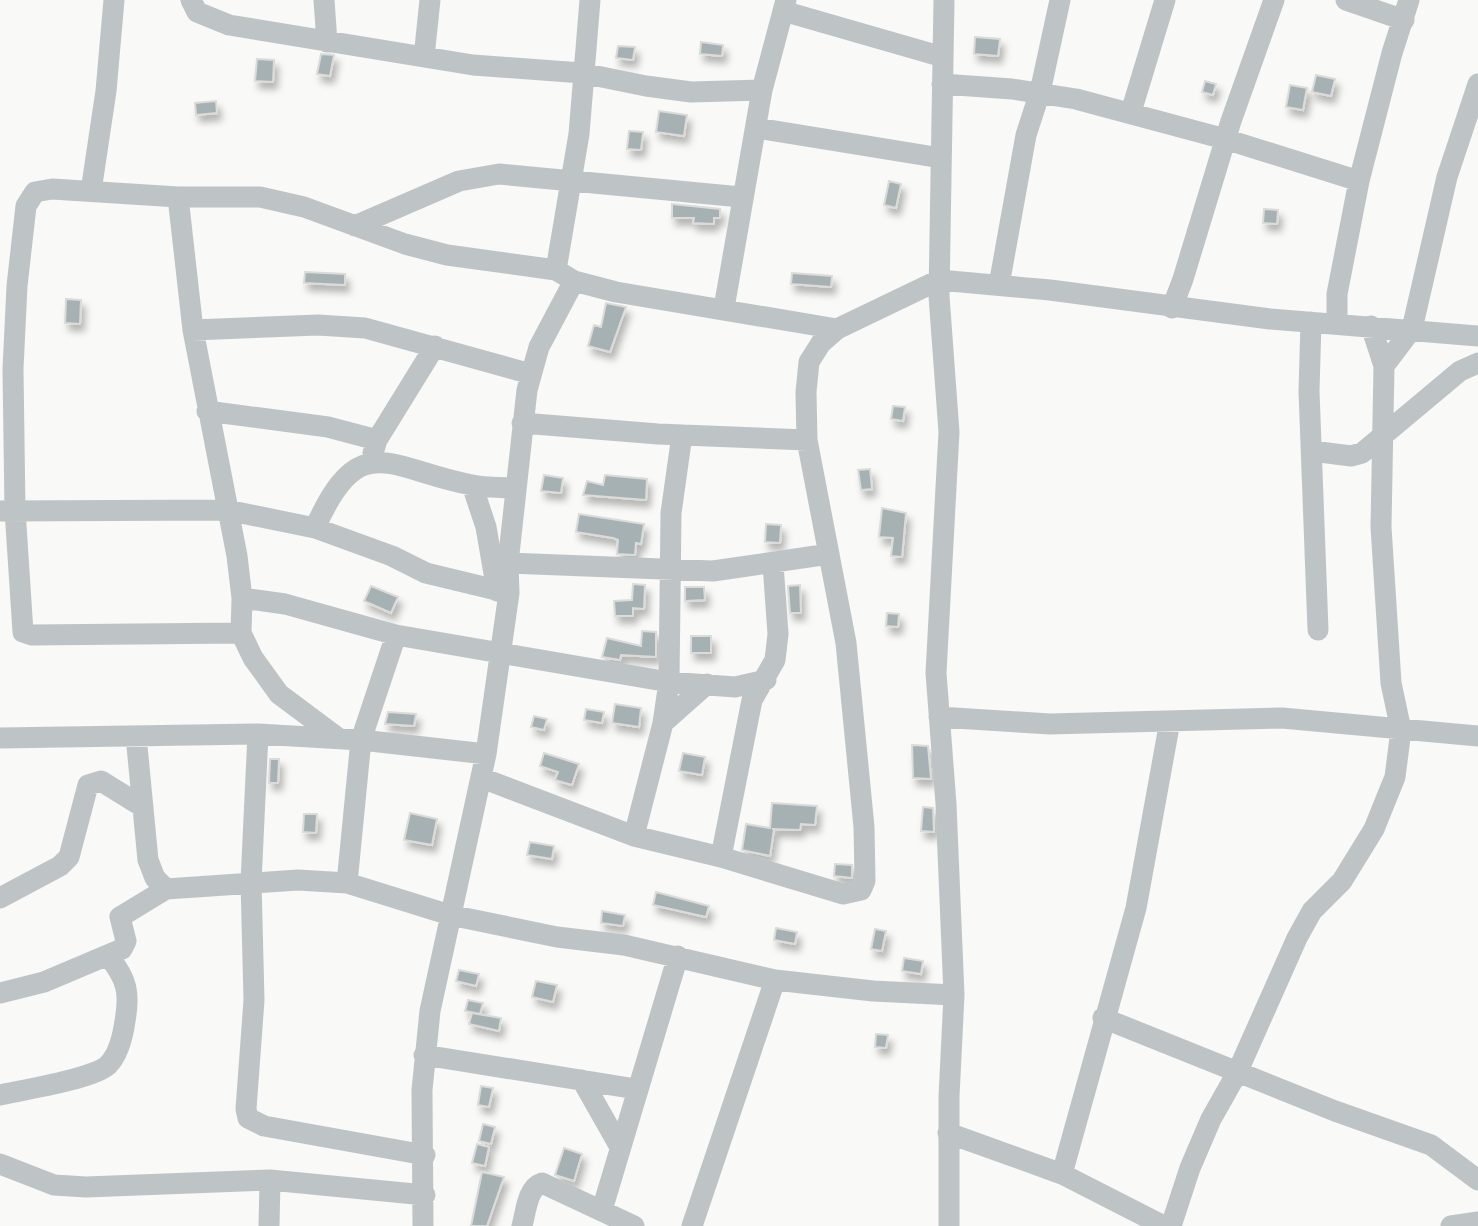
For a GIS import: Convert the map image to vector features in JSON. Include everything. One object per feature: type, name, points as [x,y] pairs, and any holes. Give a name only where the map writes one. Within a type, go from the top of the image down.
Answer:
[{"type":"street","points":[[92,191],[105,102],[114,0]]},
{"type":"street","points":[[191,0],[197,12],[229,25],[327,42],[474,65],[582,73],[679,91],[762,90]]},
{"type":"street","points":[[324,0],[327,42]]},
{"type":"street","points":[[424,57],[430,0]]},
{"type":"street","points":[[556,270],[579,134],[590,0]]},
{"type":"street","points":[[944,0],[939,280],[949,432],[936,673],[954,995],[948,1133],[949,1226]]},
{"type":"street","points":[[999,285],[1026,135],[1040,92],[1060,0]]},
{"type":"street","points":[[1131,113],[1165,0]]},
{"type":"street","points":[[1172,308],[1225,139],[1274,0]]},
{"type":"street","points":[[1337,324],[1337,293],[1359,181],[1392,53],[1407,10],[1346,0]]},
{"type":"street","points":[[724,308],[741,197],[762,90],[784,6],[943,57]]},
{"type":"street","points":[[942,84],[1040,92],[1131,113],[1359,181]]},
{"type":"street","points":[[1384,366],[1412,329],[1447,177],[1478,84]]},
{"type":"street","points":[[756,128],[941,158]]},
{"type":"street","points":[[355,226],[459,181],[499,174],[741,197]]},
{"type":"street","points":[[241,634],[32,635],[23,632],[7,510],[17,286],[26,206],[35,192],[92,191],[178,197],[260,197],[304,207],[405,244],[447,255],[556,270],[574,281],[616,292],[837,329]]},
{"type":"street","points":[[178,197],[194,330],[242,598],[241,634],[253,658],[279,694],[338,738]]},
{"type":"street","points":[[482,778],[634,836],[721,857],[843,894],[861,890],[865,881],[864,827],[846,643],[829,554],[817,509],[807,440],[806,391],[809,362],[821,343],[837,329],[939,280],[999,285],[1172,308],[1478,336]]},
{"type":"street","points":[[424,1226],[424,1055],[430,1011],[450,915],[482,778],[502,651],[503,592],[522,423],[539,347],[574,281]]},
{"type":"street","points":[[1311,322],[1308,391],[1318,629]]},
{"type":"street","points":[[194,330],[318,325],[365,328],[531,374]]},
{"type":"street","points":[[1171,1226],[1206,1131],[1237,1073],[1297,938],[1312,911],[1342,881],[1374,830],[1395,777],[1401,730],[1391,683],[1381,527],[1384,366],[1370,326]]},
{"type":"street","points":[[371,461],[377,440],[435,346]]},
{"type":"street","points":[[1312,451],[1351,456],[1362,453],[1460,371],[1478,363]]},
{"type":"street","points":[[207,411],[328,427],[377,440]]},
{"type":"street","points":[[522,423],[682,435],[807,440]]},
{"type":"street","points":[[634,836],[663,723],[669,682],[671,513],[682,435]]},
{"type":"street","points":[[315,528],[329,497],[342,481],[349,473],[371,461],[400,463],[472,485],[515,488]]},
{"type":"street","points":[[472,485],[503,592]]},
{"type":"street","points":[[7,510],[227,510],[315,528],[392,556],[426,573],[503,592]]},
{"type":"street","points":[[508,563],[713,571],[829,554]]},
{"type":"street","points":[[721,857],[752,700],[775,660],[778,634],[773,564]]},
{"type":"street","points":[[242,598],[285,604],[396,635],[502,651],[669,682],[735,687],[765,680]]},
{"type":"street","points":[[347,883],[361,740],[396,635]]},
{"type":"street","points":[[663,723],[706,684]]},
{"type":"street","points":[[735,687],[752,700]]},
{"type":"street","points":[[279,694],[269,735],[251,883],[254,1000],[246,1109],[248,1118],[264,1126],[425,1155]]},
{"type":"street","points":[[939,717],[1050,724],[1282,718],[1478,736]]},
{"type":"street","points":[[1062,1174],[1103,1018],[1136,908],[1170,721]]},
{"type":"street","points":[[0,738],[269,735],[361,740],[486,754]]},
{"type":"street","points":[[136,736],[148,860],[155,878],[166,889]]},
{"type":"street","points":[[0,898],[60,866],[69,857],[88,785],[94,781],[101,781],[143,807]]},
{"type":"street","points":[[0,993],[44,982],[109,957],[125,946],[120,917],[166,889],[251,883],[347,883],[450,915],[677,956],[775,979],[873,991],[954,995]]},
{"type":"street","points":[[602,1210],[677,956]]},
{"type":"street","points":[[0,1095],[107,1067],[123,1037],[127,985],[109,957]]},
{"type":"street","points":[[692,1226],[775,979]]},
{"type":"street","points":[[1103,1018],[1237,1073],[1431,1145],[1478,1180]]},
{"type":"street","points":[[424,1055],[636,1090]]},
{"type":"street","points":[[582,1080],[620,1147]]},
{"type":"street","points":[[607,1085],[629,1113]]},
{"type":"street","points":[[948,1133],[1062,1174],[1164,1226]]},
{"type":"street","points":[[0,1164],[54,1185],[270,1180],[425,1195]]},
{"type":"street","points":[[269,1226],[270,1180]]},
{"type":"street","points":[[522,1226],[531,1193],[542,1183],[634,1226]]},
{"type":"street","points":[[1451,1226],[1478,1222]]},
{"type":"building","points":[[975,37],[1000,39],[998,56],[974,54]]},
{"type":"building","points":[[701,42],[723,45],[722,56],[700,54]]},
{"type":"building","points":[[618,46],[635,47],[633,60],[616,58]]},
{"type":"building","points":[[321,54],[334,55],[330,76],[317,74]]},
{"type":"building","points":[[257,59],[274,60],[273,82],[255,81]]},
{"type":"building","points":[[1316,75],[1335,79],[1331,96],[1312,92]]},
{"type":"building","points":[[1205,81],[1216,84],[1213,95],[1202,92]]},
{"type":"building","points":[[1290,85],[1307,88],[1303,110],[1286,107]]},
{"type":"building","points":[[216,101],[217,113],[196,115],[195,103]]},
{"type":"building","points":[[659,111],[687,115],[684,136],[656,132]]},
{"type":"building","points":[[629,131],[643,132],[641,150],[627,149]]},
{"type":"building","points":[[889,181],[901,184],[896,208],[884,205]]},
{"type":"building","points":[[672,204],[720,209],[720,218],[714,218],[714,224],[693,223],[694,218],[672,218]]},
{"type":"building","points":[[1264,209],[1278,210],[1277,224],[1263,223]]},
{"type":"building","points":[[305,272],[345,274],[345,285],[304,283]]},
{"type":"building","points":[[792,273],[832,276],[831,287],[791,284]]},
{"type":"building","points":[[66,299],[81,300],[80,324],[65,323]]},
{"type":"building","points":[[606,303],[626,307],[610,352],[588,346],[594,325],[601,327]]},
{"type":"building","points":[[893,406],[905,407],[903,421],[891,419]]},
{"type":"building","points":[[870,469],[872,489],[861,490],[858,470]]},
{"type":"building","points":[[544,475],[563,478],[561,493],[541,491]]},
{"type":"building","points":[[605,475],[647,479],[646,500],[583,495],[587,481],[603,485]]},
{"type":"building","points":[[882,508],[906,513],[902,557],[891,556],[893,538],[879,537]]},
{"type":"building","points":[[579,514],[644,524],[641,544],[636,543],[635,555],[617,554],[618,540],[613,538],[576,532]]},
{"type":"building","points":[[766,524],[781,525],[780,543],[765,542]]},
{"type":"building","points":[[633,584],[645,585],[644,609],[633,608],[633,616],[615,616],[614,601],[632,600]]},
{"type":"building","points":[[800,585],[801,613],[790,613],[788,586]]},
{"type":"building","points":[[371,586],[398,597],[391,613],[364,601]]},
{"type":"building","points":[[685,587],[704,587],[705,600],[685,601]]},
{"type":"building","points":[[887,613],[899,614],[898,627],[886,626]]},
{"type":"building","points":[[642,631],[656,632],[656,657],[621,655],[620,660],[602,657],[607,638],[641,646]]},
{"type":"building","points":[[691,636],[711,636],[711,653],[691,653]]},
{"type":"building","points":[[615,704],[641,708],[639,727],[612,723]]},
{"type":"building","points":[[586,709],[604,712],[602,723],[584,720]]},
{"type":"building","points":[[388,712],[416,714],[414,726],[385,724]]},
{"type":"building","points":[[534,716],[547,719],[544,730],[531,727]]},
{"type":"building","points":[[912,745],[928,746],[931,779],[913,778]]},
{"type":"building","points":[[544,753],[579,764],[572,785],[555,780],[558,772],[540,766]]},
{"type":"building","points":[[683,753],[705,757],[702,775],[679,771]]},
{"type":"building","points":[[270,759],[279,759],[278,783],[269,783]]},
{"type":"building","points":[[772,803],[817,806],[815,825],[801,824],[800,830],[774,829],[770,856],[742,850],[746,824],[770,828]]},
{"type":"building","points":[[923,807],[933,808],[934,832],[921,831]]},
{"type":"building","points":[[410,813],[437,819],[432,845],[404,840]]},
{"type":"building","points":[[304,814],[317,814],[316,833],[303,832]]},
{"type":"building","points":[[530,842],[554,846],[552,859],[527,855]]},
{"type":"building","points":[[835,864],[852,865],[852,878],[834,876]]},
{"type":"building","points":[[656,892],[709,906],[706,917],[653,905]]},
{"type":"building","points":[[602,911],[625,915],[623,926],[601,923]]},
{"type":"building","points":[[776,928],[797,932],[795,944],[774,940]]},
{"type":"building","points":[[875,929],[886,931],[882,951],[871,949]]},
{"type":"building","points":[[904,958],[923,961],[921,974],[902,971]]},
{"type":"building","points":[[459,970],[479,974],[476,986],[456,981]]},
{"type":"building","points":[[536,981],[557,985],[553,1002],[532,997]]},
{"type":"building","points":[[468,1000],[483,1003],[480,1014],[465,1011]]},
{"type":"building","points":[[472,1013],[501,1018],[499,1031],[469,1024]]},
{"type":"building","points":[[876,1034],[888,1035],[886,1048],[875,1047]]},
{"type":"building","points":[[481,1086],[493,1088],[489,1107],[478,1105]]},
{"type":"building","points":[[483,1124],[495,1127],[491,1144],[479,1141]]},
{"type":"building","points":[[477,1144],[489,1147],[485,1166],[472,1163]]},
{"type":"building","points":[[564,1148],[582,1154],[574,1181],[555,1175]]},
{"type":"building","points":[[482,1172],[504,1177],[487,1226],[471,1226]]}]
